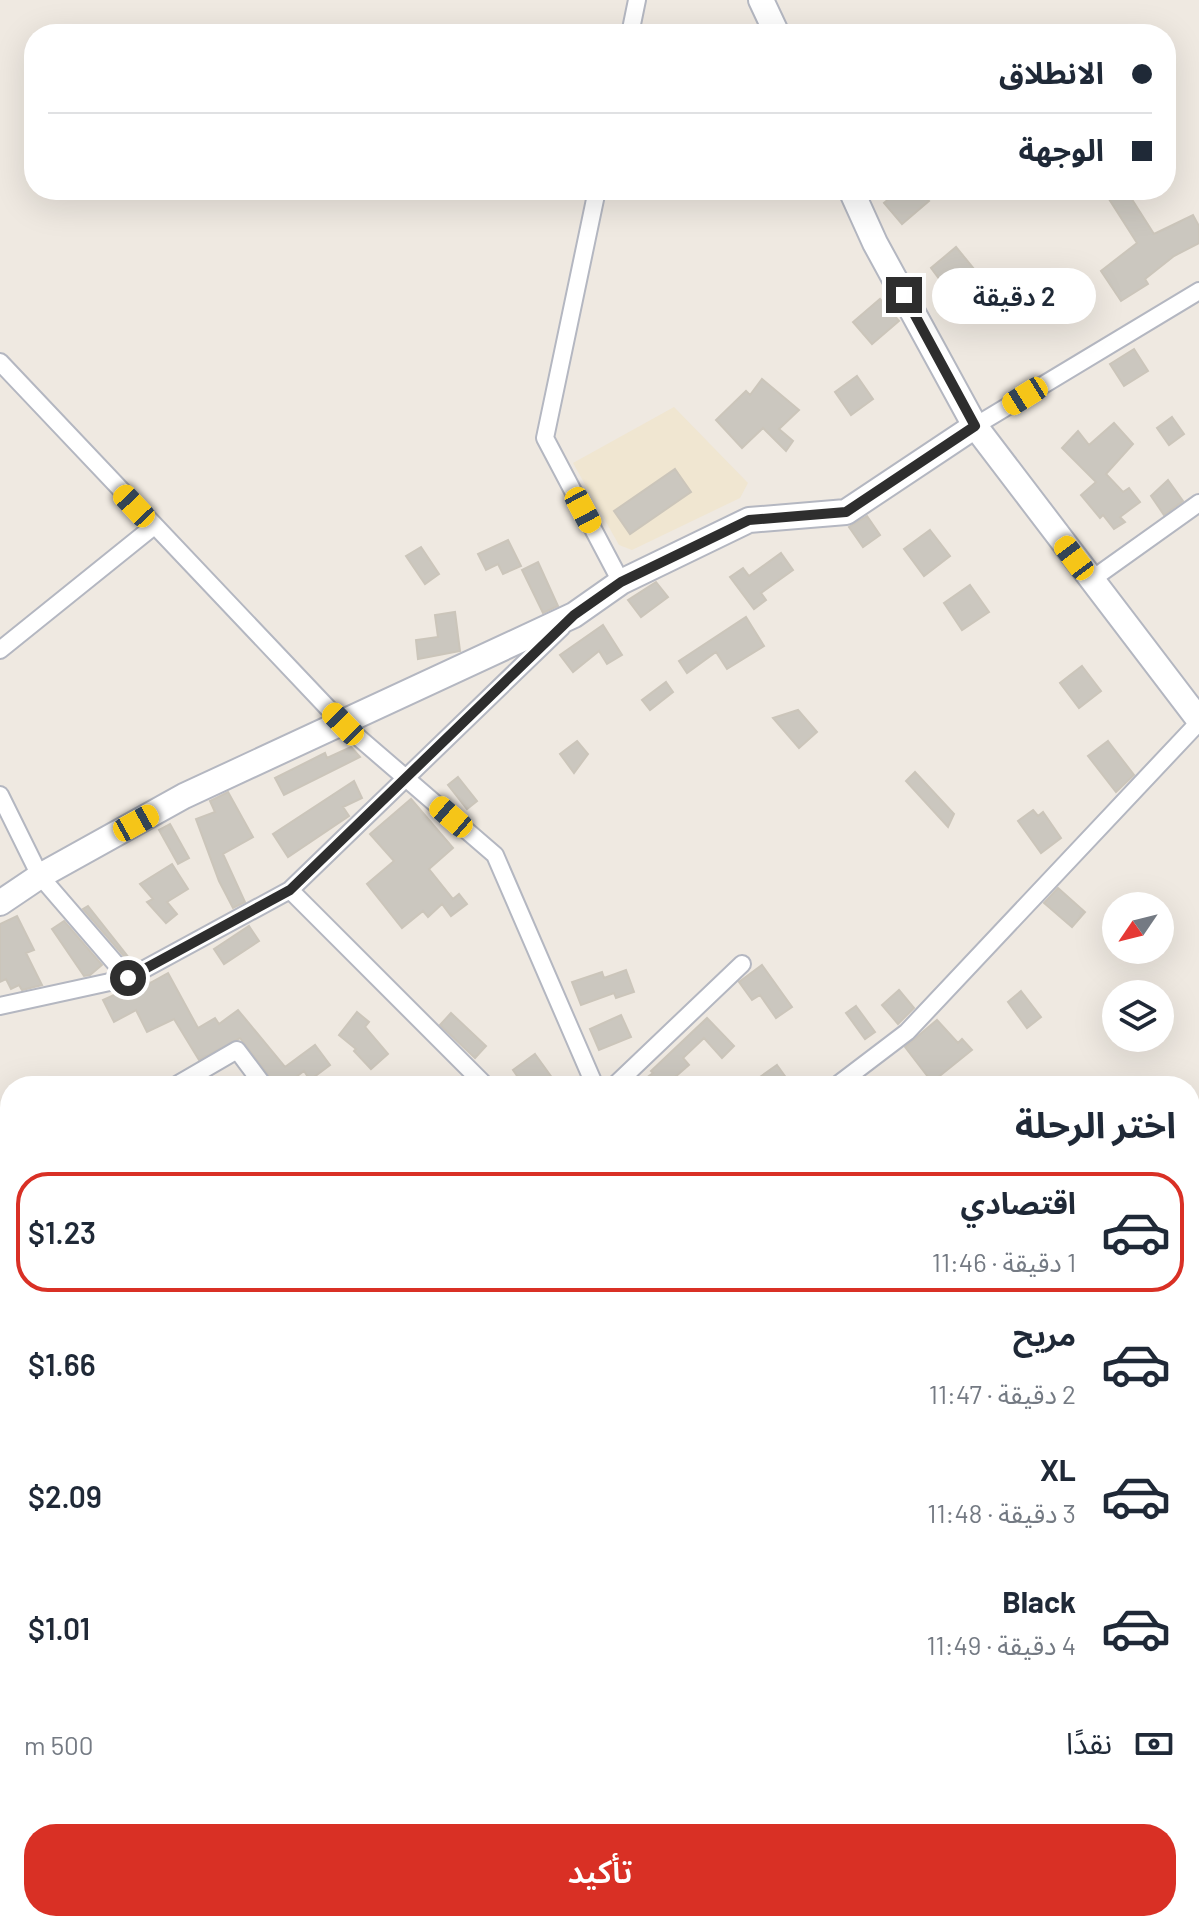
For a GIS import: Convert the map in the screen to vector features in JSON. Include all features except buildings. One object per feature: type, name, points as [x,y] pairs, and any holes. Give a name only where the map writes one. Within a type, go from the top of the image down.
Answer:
[{"type":"street","points":[[632,24],[637,0]]},
{"type":"street","points":[[761,0],[772,24]]},
{"type":"street","points":[[595,200],[545,438],[621,582]]},
{"type":"street","points":[[849,1076],[907,1032],[1199,721],[975,426],[875,243],[856,200]]},
{"type":"street","points":[[0,1006],[128,978],[290,890],[574,615],[621,582],[749,520],[846,512],[975,426],[1199,291]]},
{"type":"street","points":[[0,362],[343,724],[495,855],[591,1076]]},
{"type":"street","points":[[1091,580],[1199,503]]},
{"type":"street","points":[[0,650],[154,526]]},
{"type":"street","points":[[0,903],[40,876],[184,796],[574,615]]},
{"type":"street","points":[[0,795],[40,876],[128,978]]},
{"type":"street","points":[[290,890],[476,1076]]},
{"type":"street","points":[[624,1076],[742,964]]},
{"type":"street","points":[[192,1076],[237,1050],[256,1076]]},
{"type":"shaded area","points":[[674,407],[748,483],[740,498],[632,550],[619,545],[573,463]]},
{"type":"route","points":[[128,978],[290,890],[574,615],[621,582],[749,520],[846,512],[975,426],[904,295]]}]
